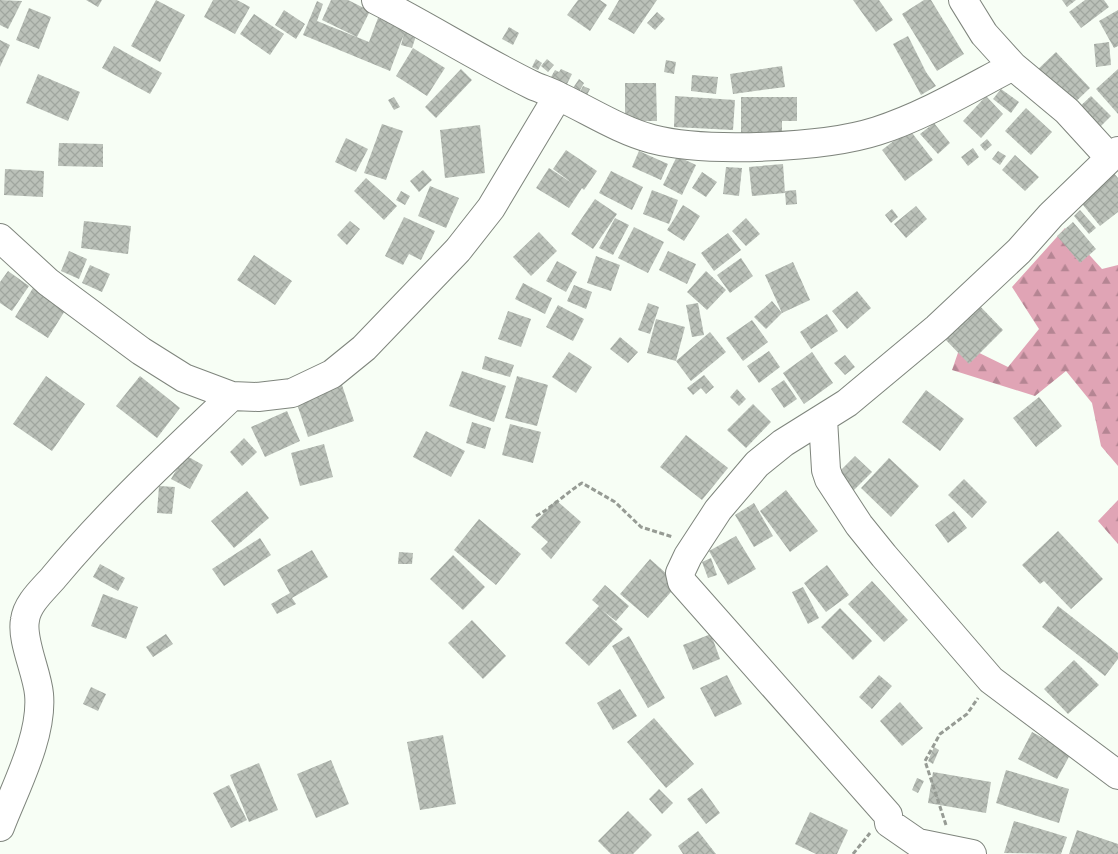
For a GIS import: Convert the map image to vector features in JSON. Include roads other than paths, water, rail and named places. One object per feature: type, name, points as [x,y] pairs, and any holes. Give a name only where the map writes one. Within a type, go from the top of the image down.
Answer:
[{"type":"street","points":[[376,0],[508,73],[623,128],[651,139],[678,144],[718,146],[802,143],[838,140],[877,131],[923,112],[1013,66]]},
{"type":"street","points":[[963,0],[984,34],[1013,66],[1114,154],[1051,215],[1019,251],[937,328],[848,403],[783,443],[757,464],[718,510],[683,564],[680,573],[682,582],[888,816],[889,823],[918,843],[972,854]]},
{"type":"street","points":[[0,238],[48,282],[141,351],[184,378],[232,396],[258,397],[292,392],[332,374],[364,348],[458,250],[490,208],[558,96]]},
{"type":"street","points":[[0,827],[37,725],[39,695],[24,621],[28,608],[71,556],[134,488],[232,396]]},
{"type":"street","points":[[823,419],[826,470],[829,479],[859,525],[956,642],[991,680],[1118,775]]}]
